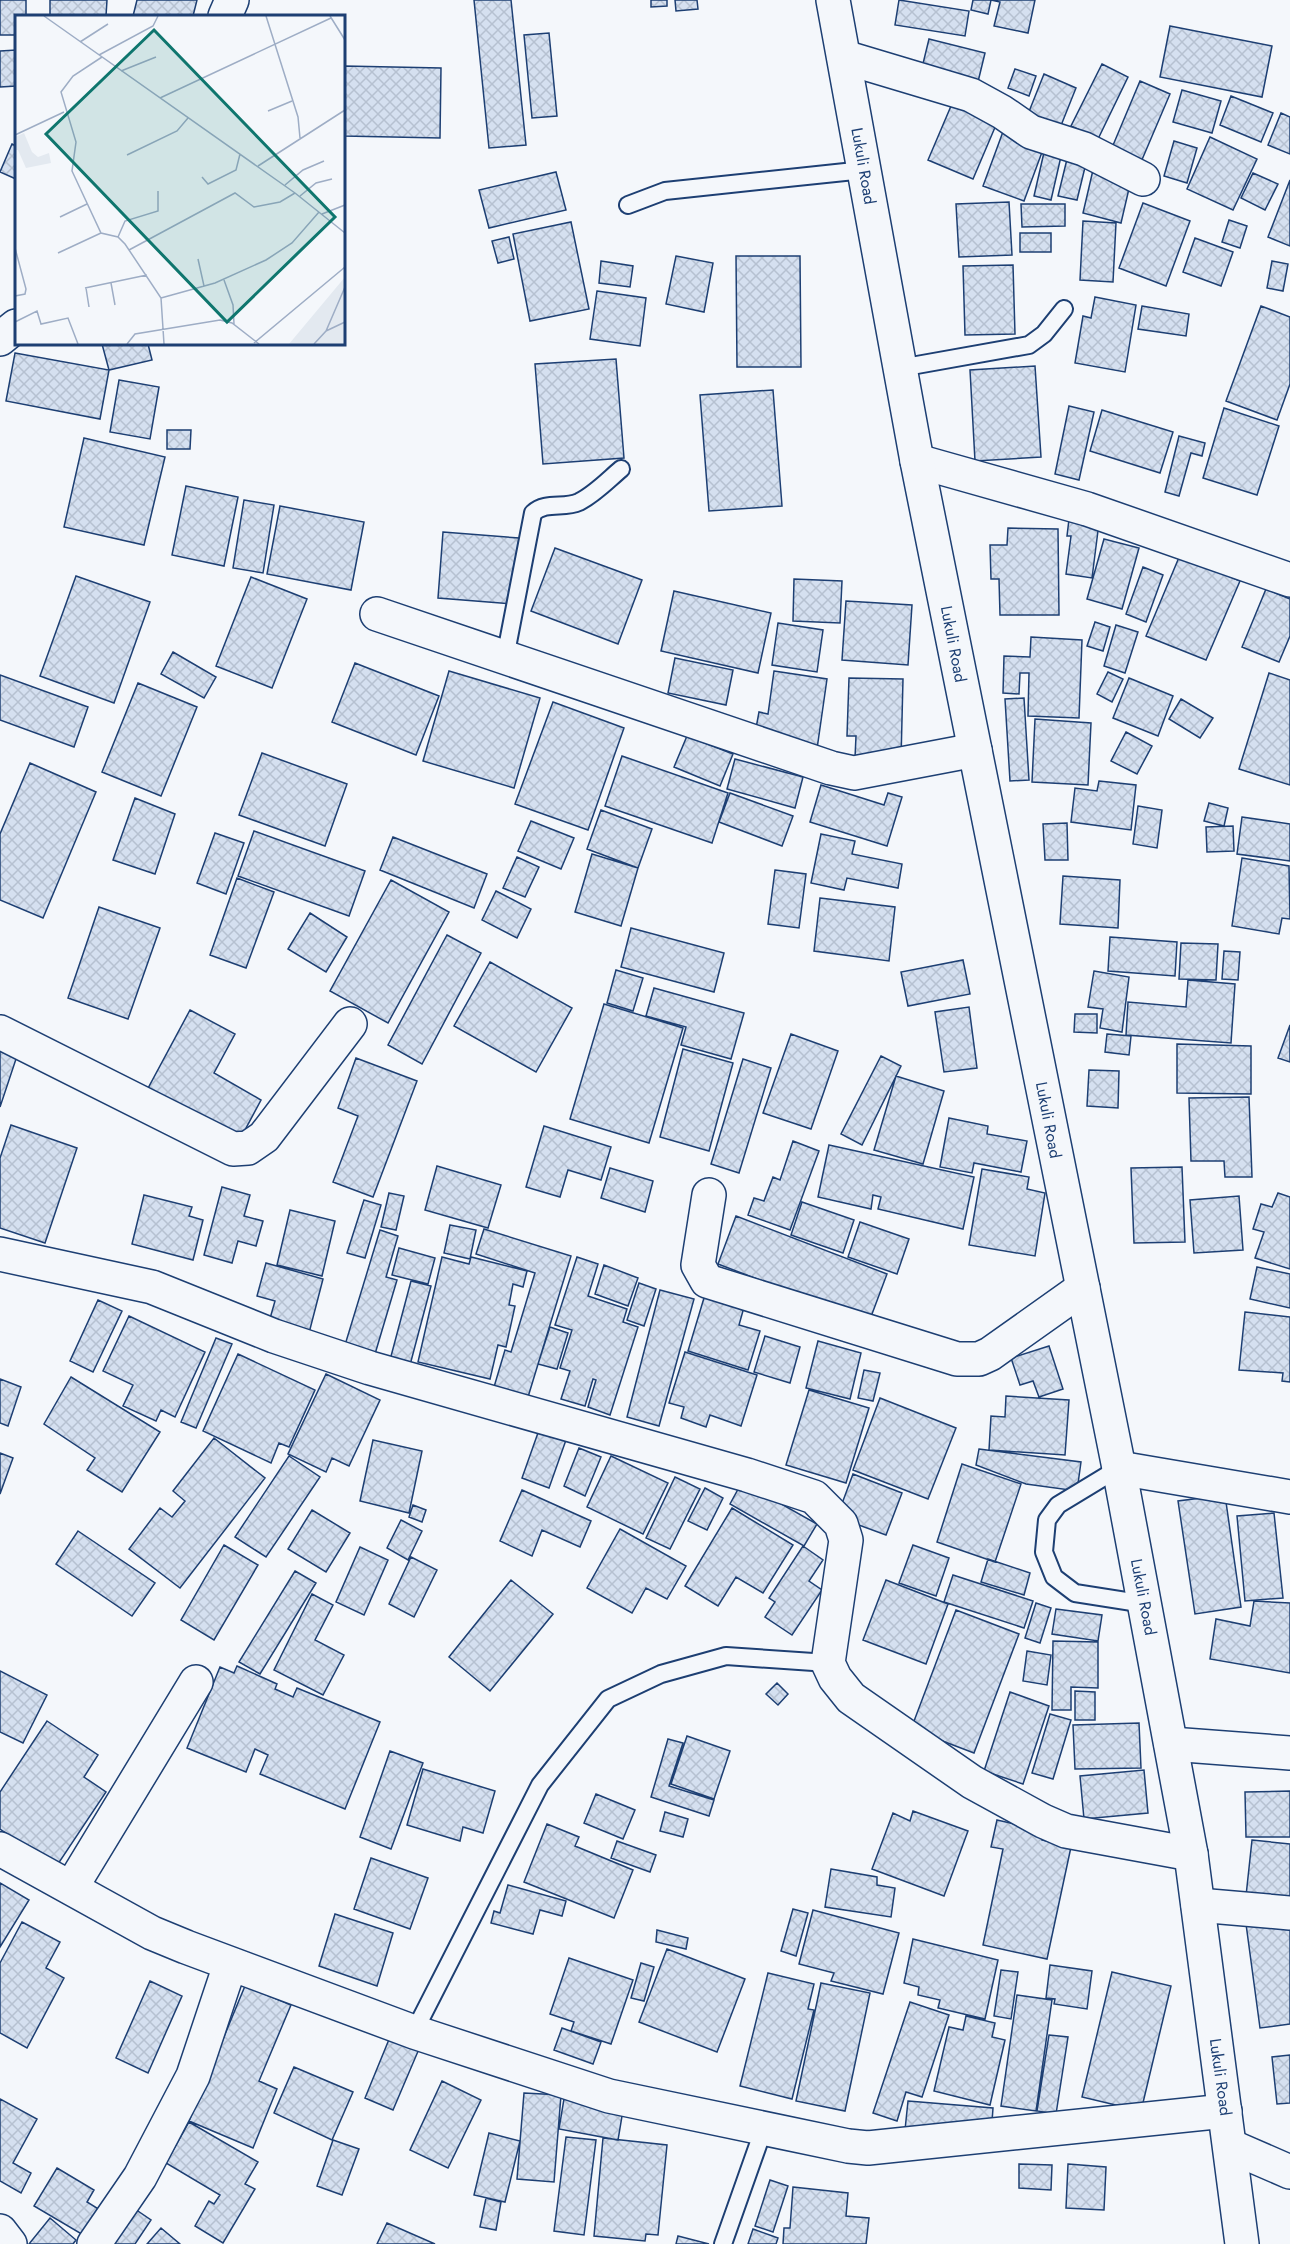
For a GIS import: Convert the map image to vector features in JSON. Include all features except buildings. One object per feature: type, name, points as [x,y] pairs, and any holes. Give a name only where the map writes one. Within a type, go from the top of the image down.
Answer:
[{"type":"street","points":[[225,15],[231,0]]},
{"type":"street","name":"Lukuli Road","points":[[833,0],[917,461],[1119,1468],[1171,1744],[1191,1854],[1242,2244]]},
{"type":"street","points":[[844,57],[970,95],[1002,112],[1030,132],[1084,149],[1143,179]]},
{"type":"street","points":[[0,339],[15,327]]},
{"type":"street","points":[[917,461],[1087,509],[1290,580]]},
{"type":"street","points":[[377,614],[831,768],[854,773],[975,750]]},
{"type":"street","points":[[0,1032],[233,1149],[248,1148],[264,1137],[350,1024]]},
{"type":"street","points":[[709,1195],[698,1265],[707,1281],[957,1359],[978,1359],[990,1354],[1083,1288]]},
{"type":"street","points":[[0,1254],[153,1287],[274,1336],[370,1368],[747,1475],[814,1497],[828,1508],[841,1524],[846,1540],[828,1663],[835,1678],[851,1698],[972,1782],[1042,1821],[1066,1831],[1191,1854]]},
{"type":"street","points":[[1119,1468],[1290,1497]]},
{"type":"street","points":[[71,1888],[196,1682]]},
{"type":"street","points":[[1171,1744],[1290,1753]]},
{"type":"street","points":[[0,1849],[152,1933],[230,1965],[414,2032],[609,2096],[848,2146],[879,2147],[1226,2111]]},
{"type":"street","points":[[1198,1905],[1290,1913]]},
{"type":"street","points":[[94,2244],[140,2176],[193,2076],[230,1965]]},
{"type":"street","points":[[1230,2146],[1290,2172]]},
{"type":"street","points":[[0,2231],[10,2244]]},
{"type":"lane","points":[[628,205],[665,191],[864,170]]},
{"type":"lane","points":[[900,368],[1029,345],[1044,334],[1064,309]]},
{"type":"lane","points":[[505,658],[533,513],[540,507],[577,503],[621,469]]},
{"type":"lane","points":[[1119,1468],[1058,1505],[1047,1520],[1044,1552],[1054,1577],[1075,1593],[1145,1604]]},
{"type":"lane","points":[[414,2032],[540,1785],[608,1699],[661,1674],[726,1656],[828,1663]]},
{"type":"lane","points":[[723,2244],[764,2128]]}]
